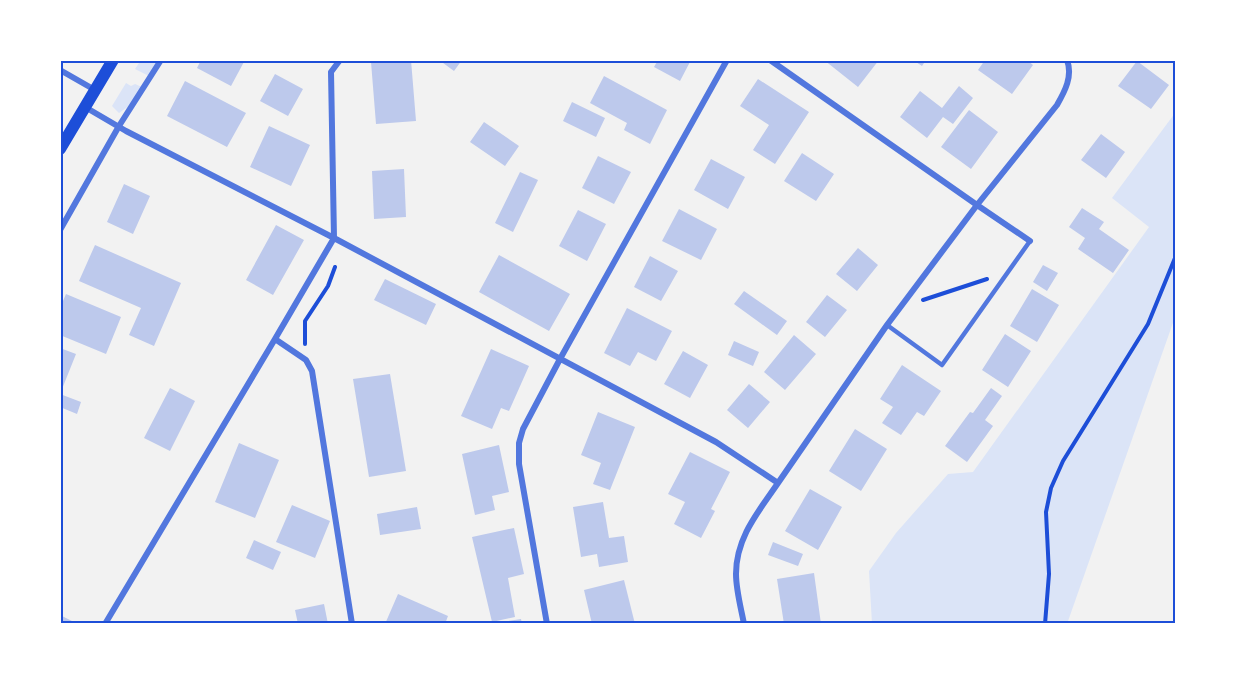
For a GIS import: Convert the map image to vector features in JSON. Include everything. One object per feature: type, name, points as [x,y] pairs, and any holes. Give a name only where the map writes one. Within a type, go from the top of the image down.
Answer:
[{"type":"main road","points":[[60,149],[113,60]]},
{"type":"street","points":[[60,230],[119,126],[161,60]]},
{"type":"street","points":[[105,624],[334,238],[331,72],[340,60]]},
{"type":"street","points":[[547,624],[519,464],[519,443],[523,429],[727,60]]},
{"type":"street","points":[[770,60],[1030,241]]},
{"type":"street","points":[[744,624],[736,575],[739,548],[746,531],[899,308],[1057,105],[1067,86],[1069,66],[1067,60]]},
{"type":"street","points":[[60,70],[95,90]]},
{"type":"street","points":[[85,106],[716,442],[778,483]]},
{"type":"street","points":[[275,339],[306,360],[312,371],[352,624]]},
{"type":"lane","points":[[887,325],[942,365],[1030,241]]},
{"type":"path","points":[[306,360],[305,321],[328,286],[335,267],[334,238]]},
{"type":"path","points":[[1045,624],[1049,574],[1046,512],[1051,488],[1063,461],[1148,324],[1175,258]]},
{"type":"path","points":[[899,308],[1007,272]]},
{"type":"shaded area","points":[[141,60],[158,60],[149,76],[135,69]]},
{"type":"shaded area","points":[[126,83],[142,87],[133,103],[119,113],[112,106]]},
{"type":"shaded area","points":[[1175,113],[1175,317],[1067,624],[872,624],[869,571],[896,533],[948,474],[973,472],[1149,227],[1112,198]]},
{"type":"building","points":[[201,60],[245,60],[231,86],[197,68]]},
{"type":"building","points":[[411,60],[416,121],[376,124],[371,62]]},
{"type":"building","points":[[439,60],[462,60],[454,71]]},
{"type":"building","points":[[658,60],[691,60],[680,81],[654,67]]},
{"type":"building","points":[[824,60],[879,60],[858,87]]},
{"type":"building","points":[[913,60],[926,60],[922,66]]},
{"type":"building","points":[[985,60],[1027,60],[1033,65],[1012,94],[978,70]]},
{"type":"building","points":[[1137,61],[1169,85],[1151,109],[1118,86]]},
{"type":"building","points":[[275,74],[303,89],[288,116],[260,101]]},
{"type":"building","points":[[604,76],[667,110],[650,144],[624,130],[627,123],[590,103]]},
{"type":"building","points":[[758,79],[809,112],[775,164],[753,150],[769,125],[740,106]]},
{"type":"building","points":[[185,81],[246,113],[227,147],[167,116]]},
{"type":"building","points":[[959,86],[973,98],[953,124],[943,117],[927,138],[900,117],[920,91],[942,108]]},
{"type":"building","points":[[572,102],[605,118],[596,137],[563,121]]},
{"type":"building","points":[[969,110],[998,132],[971,169],[941,147]]},
{"type":"building","points":[[484,122],[519,146],[505,166],[470,142]]},
{"type":"building","points":[[269,126],[310,145],[291,186],[250,167]]},
{"type":"building","points":[[1101,134],[1125,152],[1106,178],[1081,160]]},
{"type":"building","points":[[802,153],[834,174],[816,201],[784,181]]},
{"type":"building","points":[[598,156],[631,172],[614,204],[582,188]]},
{"type":"building","points":[[711,159],[745,177],[728,209],[694,190]]},
{"type":"building","points":[[404,169],[406,217],[374,219],[372,171]]},
{"type":"building","points":[[520,172],[538,180],[513,232],[495,223]]},
{"type":"building","points":[[124,184],[150,196],[133,234],[107,222]]},
{"type":"building","points":[[1082,208],[1104,222],[1099,229],[1129,250],[1113,273],[1078,249],[1085,238],[1069,227]]},
{"type":"building","points":[[679,209],[717,229],[701,260],[662,241]]},
{"type":"building","points":[[578,210],[606,224],[587,261],[559,246]]},
{"type":"building","points":[[276,225],[304,240],[273,295],[246,280]]},
{"type":"building","points":[[95,245],[181,283],[154,346],[129,335],[141,308],[79,281]]},
{"type":"building","points":[[858,248],[878,265],[857,291],[836,274]]},
{"type":"building","points":[[499,255],[570,294],[549,331],[479,292]]},
{"type":"building","points":[[650,256],[678,271],[661,301],[634,287]]},
{"type":"building","points":[[1043,265],[1058,273],[1047,291],[1033,282]]},
{"type":"building","points":[[385,279],[436,304],[426,325],[374,300]]},
{"type":"building","points":[[1032,289],[1059,305],[1037,342],[1010,326]]},
{"type":"building","points":[[744,291],[787,321],[777,335],[734,304]]},
{"type":"building","points":[[66,294],[121,317],[106,354],[60,335],[60,308]]},
{"type":"building","points":[[827,295],[847,310],[825,337],[806,322]]},
{"type":"building","points":[[627,308],[672,331],[656,361],[638,352],[630,366],[604,353]]},
{"type":"building","points":[[1005,334],[1031,351],[1008,387],[982,370]]},
{"type":"building","points":[[794,335],[816,354],[785,390],[764,372]]},
{"type":"building","points":[[734,341],[759,352],[753,366],[728,355]]},
{"type":"building","points":[[60,348],[76,354],[60,394]]},
{"type":"building","points":[[491,349],[529,366],[509,411],[501,408],[492,429],[461,416]]},
{"type":"building","points":[[683,351],[708,365],[690,398],[664,384]]},
{"type":"building","points":[[902,365],[941,391],[924,416],[917,412],[901,435],[882,423],[893,407],[880,399]]},
{"type":"building","points":[[390,374],[406,471],[369,477],[353,379]]},
{"type":"building","points":[[749,384],[770,402],[748,428],[727,410]]},
{"type":"building","points":[[170,388],[195,401],[170,451],[144,438]]},
{"type":"building","points":[[991,388],[1002,396],[985,420],[993,426],[967,462],[945,446]]},
{"type":"building","points":[[60,394],[81,402],[77,414],[60,407]]},
{"type":"building","points":[[598,412],[635,427],[610,490],[593,484],[601,463],[581,455]]},
{"type":"building","points":[[855,429],[887,449],[861,491],[829,471]]},
{"type":"building","points":[[239,443],[279,460],[255,518],[215,502]]},
{"type":"building","points":[[499,445],[509,492],[492,496],[495,510],[475,515],[462,454]]},
{"type":"building","points":[[690,452],[730,472],[711,509],[715,511],[701,538],[674,524],[685,502],[668,494]]},
{"type":"building","points":[[810,489],[842,507],[818,550],[785,531]]},
{"type":"building","points":[[603,502],[609,538],[624,536],[628,562],[599,567],[597,554],[581,557],[573,507]]},
{"type":"building","points":[[292,505],[330,521],[315,558],[276,542]]},
{"type":"building","points":[[417,507],[421,529],[380,535],[377,514]]},
{"type":"building","points":[[514,528],[524,574],[508,578],[515,617],[492,622],[472,537]]},
{"type":"building","points":[[254,540],[281,552],[273,570],[246,558]]},
{"type":"building","points":[[773,542],[803,554],[798,566],[768,555]]},
{"type":"building","points":[[814,573],[821,624],[784,624],[777,579]]},
{"type":"building","points":[[624,580],[635,624],[592,624],[584,590]]},
{"type":"building","points":[[398,594],[448,616],[445,624],[385,624]]},
{"type":"building","points":[[324,604],[328,624],[298,624],[295,610]]},
{"type":"building","points":[[60,615],[74,622],[73,624],[60,624]]},
{"type":"building","points":[[521,619],[522,624],[496,624],[496,623]]}]
